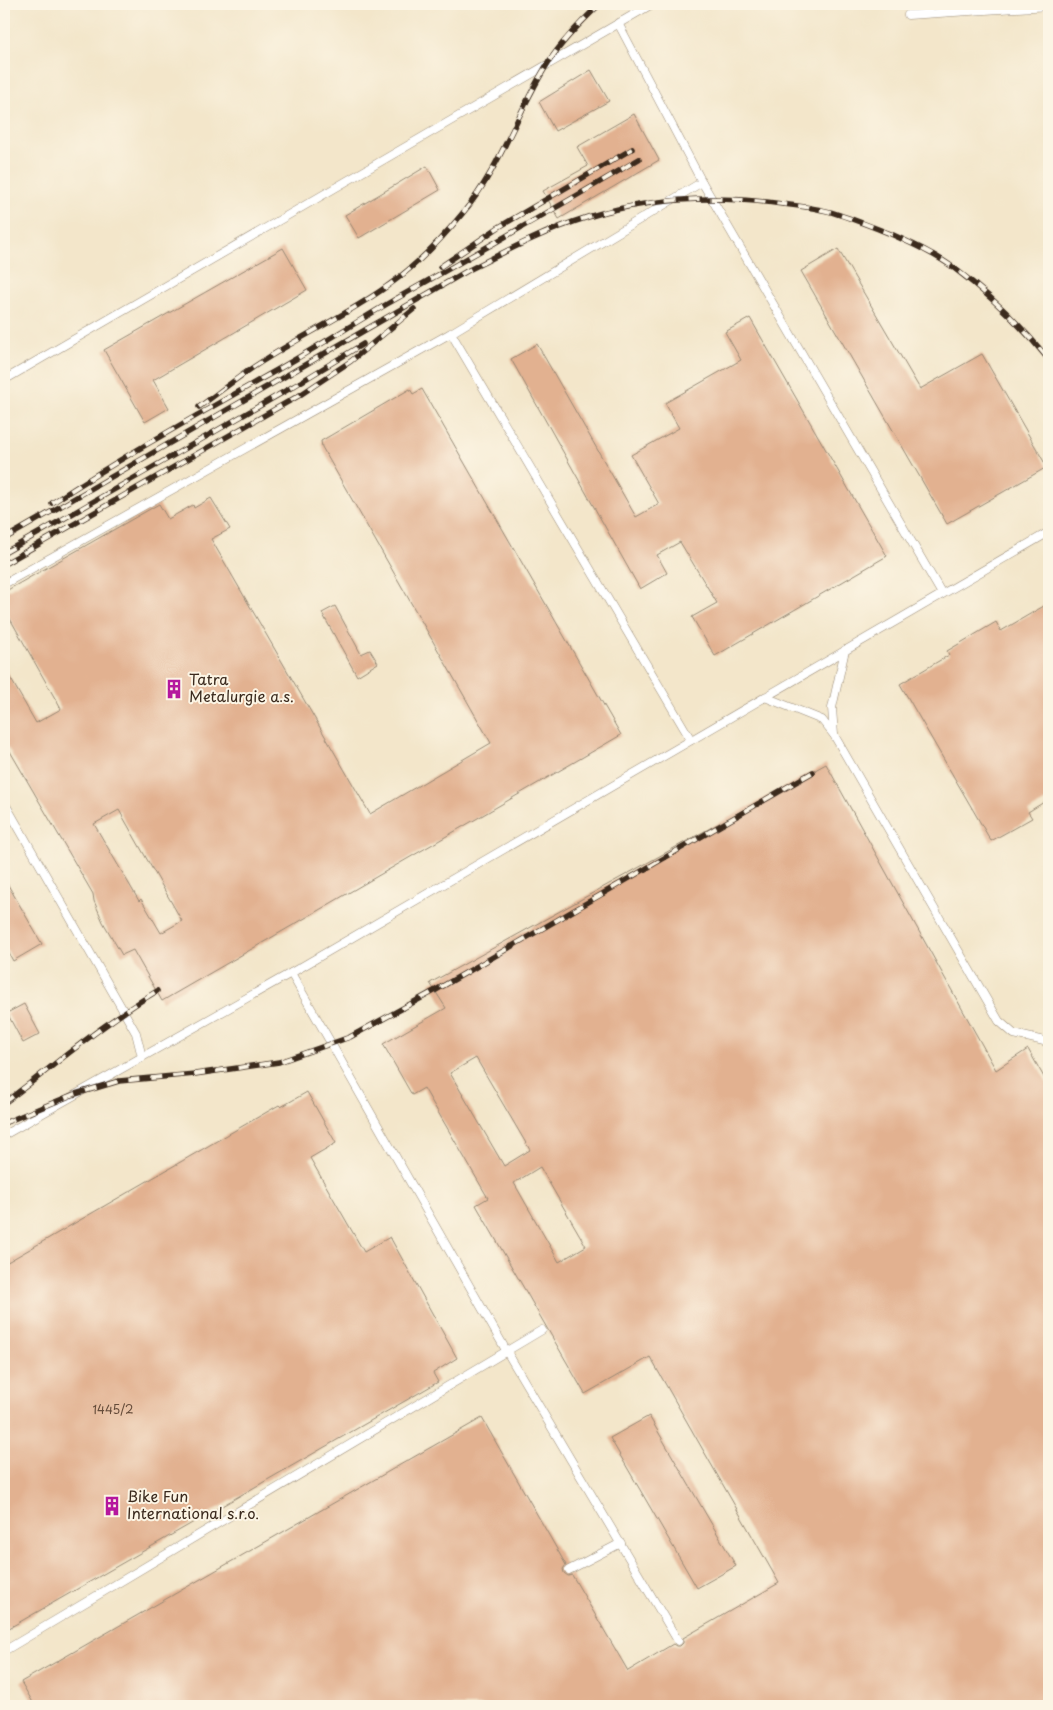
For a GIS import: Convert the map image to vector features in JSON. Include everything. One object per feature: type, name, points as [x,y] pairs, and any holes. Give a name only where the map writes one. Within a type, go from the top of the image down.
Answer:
[{"type":"lane","points":[[4,380],[652,4]]},
{"type":"lane","points":[[908,16],[1049,6]]},
{"type":"lane","points":[[618,23],[702,182],[942,594]]},
{"type":"lane","points":[[4,584],[452,333],[702,182]]},
{"type":"lane","points":[[452,333],[691,740]]},
{"type":"lane","points":[[4,1135],[291,973],[1049,532]]},
{"type":"lane","points":[[834,735],[832,708],[845,650]]},
{"type":"lane","points":[[766,697],[822,720],[834,735],[999,1021],[1014,1034],[1044,1041],[1049,1038]]},
{"type":"lane","points":[[4,802],[136,1033],[142,1057]]},
{"type":"lane","points":[[291,973],[507,1352],[678,1641]]},
{"type":"lane","points":[[4,1651],[542,1330]]},
{"type":"lane","points":[[570,1570],[621,1543]]},
{"type":"building","points":[[591,70],[609,101],[555,131],[539,102]]},
{"type":"building","points":[[634,114],[659,160],[559,219],[543,191],[588,166],[577,147]]},
{"type":"building","points":[[427,166],[440,190],[359,238],[345,215]]},
{"type":"building","points":[[283,248],[307,290],[153,380],[169,408],[145,422],[104,350]]},
{"type":"building","points":[[838,249],[920,389],[982,354],[1047,467],[947,524],[801,271]]},
{"type":"building","points":[[750,318],[887,556],[715,656],[692,617],[717,603],[680,542],[657,555],[667,573],[640,589],[511,359],[537,344],[636,517],[659,504],[631,455],[679,428],[665,403],[741,360],[725,332]]},
{"type":"building","points":[[410,389],[413,394],[422,389],[621,735],[162,1001],[133,950],[122,955],[103,922],[93,894],[4,741],[4,667],[36,723],[61,709],[4,608],[4,592],[159,504],[168,519],[193,505],[194,508],[211,498],[230,529],[211,539],[370,814],[491,743],[322,447],[321,441]],"holes":[[[119,810],[182,921],[161,933],[141,899],[139,901],[94,824]]]},
{"type":"building","points":[[1049,603],[1049,799],[1028,812],[1032,818],[991,841],[900,684],[949,655],[947,651],[996,622],[1001,631]]},
{"type":"building","points":[[335,606],[361,654],[370,650],[378,663],[357,676],[322,613]]},
{"type":"building","points":[[826,764],[996,1070],[1028,1049],[1049,1086],[1049,1706],[35,1706],[21,1682],[482,1418],[566,1565],[563,1569],[564,1573],[568,1576],[572,1575],[628,1671],[673,1644],[680,1646],[683,1643],[683,1638],[779,1583],[650,1357],[585,1394],[476,1205],[488,1198],[424,1088],[412,1095],[383,1044],[446,1008],[430,983]],"holes":[[[476,1058],[530,1150],[504,1166],[450,1073]],[[540,1167],[586,1246],[559,1262],[514,1183]]]},
{"type":"building","points":[[4,878],[42,944],[13,961],[4,944]]},
{"type":"building","points":[[24,1004],[40,1034],[23,1043],[7,1013]]},
{"type":"building","name":"Bike Fun International s.r.o.","points":[[307,1092],[336,1143],[310,1158],[364,1252],[390,1237],[457,1358],[433,1373],[438,1382],[4,1631],[4,1264],[279,1105],[281,1107]]},
{"type":"building","points":[[649,1416],[736,1566],[697,1588],[610,1438]]},
{"type":"railway","points":[[199,407],[257,364],[372,297],[397,279],[427,253],[475,197],[498,159],[537,82],[553,55],[572,32],[600,4]]},
{"type":"railway","points":[[440,267],[499,227],[632,149]]},
{"type":"railway","points":[[52,503],[163,435],[639,159]]},
{"type":"railway","points":[[4,539],[467,271],[526,241],[557,228],[612,210],[636,205],[684,200],[733,199],[802,206],[834,213],[863,223],[916,245],[954,268],[1004,311],[1049,360]]},
{"type":"railway","points":[[4,564],[300,395],[351,361],[414,309]]},
{"type":"railway","points":[[4,553],[294,386],[363,344]]},
{"type":"railway","points":[[4,1123],[72,1095],[119,1081],[195,1074],[279,1062],[350,1037],[436,990],[813,772]]},
{"type":"railway","points":[[4,1103],[98,1031],[157,991]]},
{"type":"place","name":"Tatra Metalurgie a.s.","points":[[174,689]]},
{"type":"place","name":"Bike Fun International s.r.o.","points":[[112,1506]]}]
